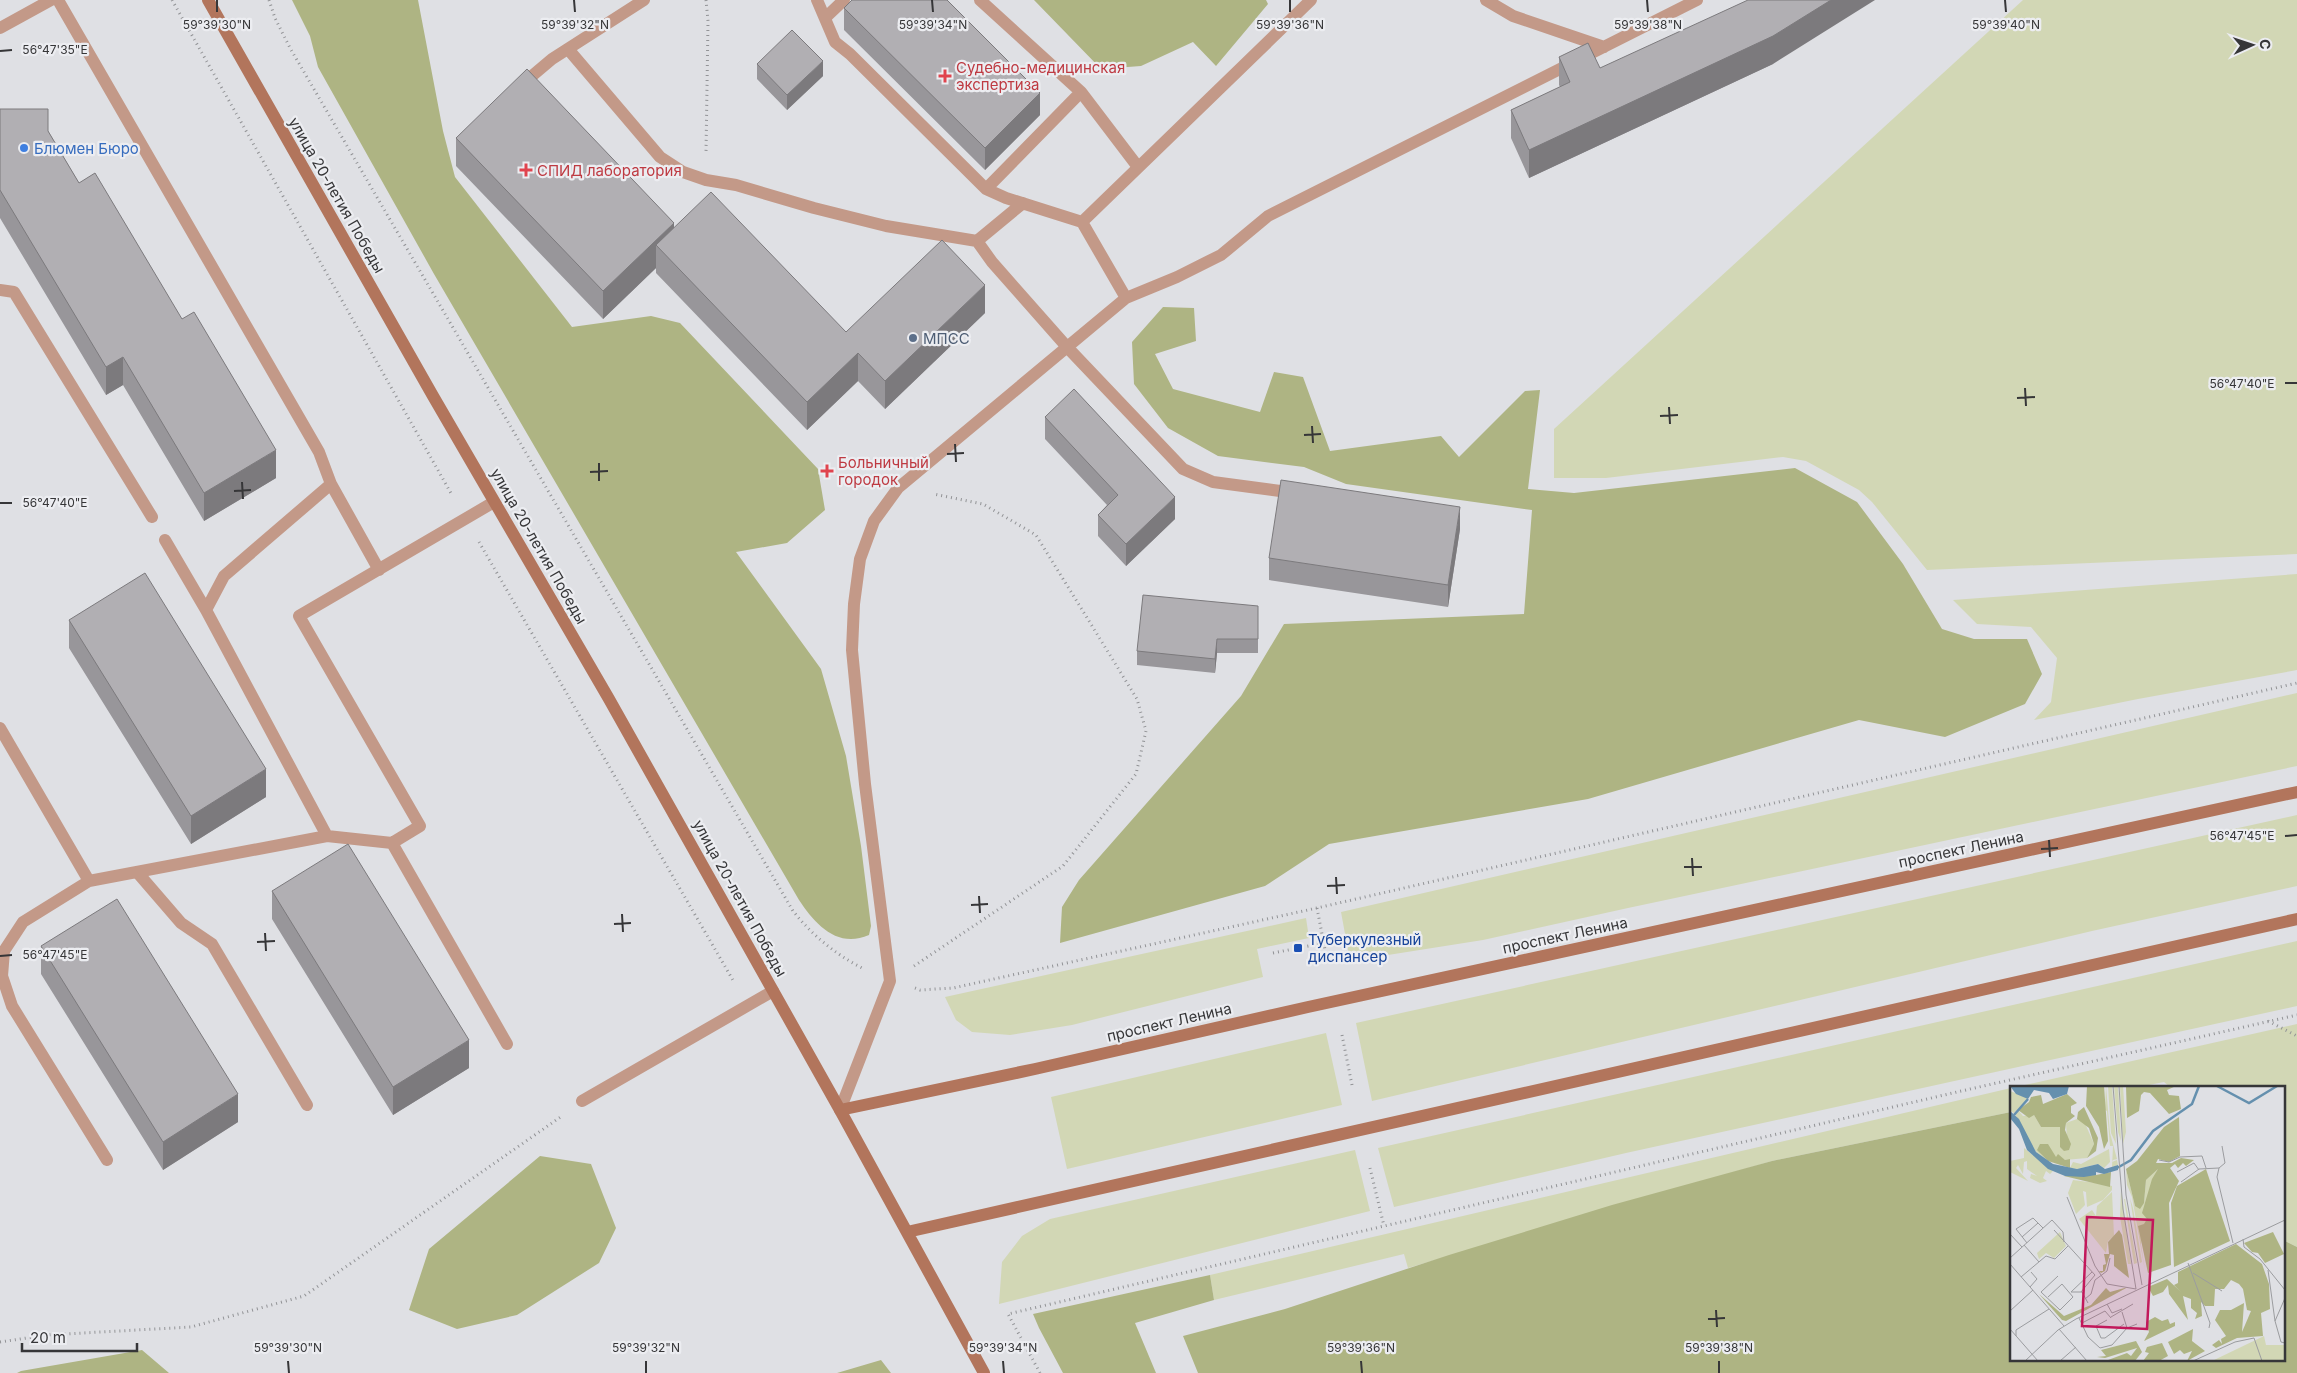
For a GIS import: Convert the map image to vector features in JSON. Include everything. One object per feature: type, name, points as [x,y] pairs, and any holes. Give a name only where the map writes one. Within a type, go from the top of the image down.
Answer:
[{"type":"street","name":"улица 20-летия Победы","points":[[208,0],[604,691],[840,1110],[984,1373]]},
{"type":"street","name":"проспект Ленина","points":[[840,1110],[2297,792]]},
{"type":"street","points":[[907,1232],[2297,920]]},
{"type":"lane","points":[[0,28],[50,0]]},
{"type":"lane","points":[[58,0],[319,452],[331,484],[379,570]]},
{"type":"lane","points":[[506,97],[552,59],[644,0]]},
{"type":"lane","points":[[817,0],[835,42],[857,61],[986,189],[1082,222],[1126,298]]},
{"type":"lane","points":[[825,18],[844,0]]},
{"type":"lane","points":[[980,0],[1081,92],[1138,167]]},
{"type":"lane","points":[[1082,222],[1311,0]]},
{"type":"lane","points":[[1486,0],[1513,16],[1604,47]]},
{"type":"lane","points":[[840,1110],[890,981],[865,784],[852,650],[854,604],[860,559],[874,521],[898,488],[1126,298],[1177,277],[1221,255],[1268,216],[1697,0]]},
{"type":"lane","points":[[568,49],[660,157],[683,172],[706,180],[736,185],[814,208],[886,226],[977,241],[992,262],[1067,347],[1183,469],[1212,482],[1307,495]]},
{"type":"lane","points":[[986,189],[1081,92]]},
{"type":"lane","points":[[977,241],[1023,202]]},
{"type":"lane","points":[[0,290],[14,292],[152,517]]},
{"type":"lane","points":[[206,610],[224,576],[331,484]]},
{"type":"lane","points":[[107,1160],[12,1006],[2,976],[2,950],[23,922],[89,881],[327,836],[392,842],[420,826],[299,616],[494,502]]},
{"type":"lane","points":[[166,540],[206,610],[327,836]]},
{"type":"lane","points":[[0,728],[89,881]]},
{"type":"lane","points":[[392,842],[507,1044]]},
{"type":"lane","points":[[137,872],[181,923],[212,944],[307,1105]]},
{"type":"lane","points":[[582,1101],[773,991]]},
{"type":"path","points":[[172,0],[594,744],[748,1006]]},
{"type":"path","points":[[270,0],[275,18],[290,48],[793,911],[808,930],[831,949],[853,963],[890,981],[920,990],[952,988],[1317,908],[2297,683]]},
{"type":"path","points":[[706,0],[708,21],[706,180]]},
{"type":"path","points":[[890,981],[1063,866],[1136,774],[1146,731],[1137,699],[1036,535],[982,504],[898,488]]},
{"type":"path","points":[[1317,908],[1326,954]]},
{"type":"path","points":[[1273,953],[1324,943]]},
{"type":"path","points":[[1040,1373],[1008,1314],[2297,1014]]},
{"type":"path","points":[[2268,1021],[2297,1036]]},
{"type":"path","points":[[1342,1034],[1352,1086]]},
{"type":"path","points":[[0,1342],[47,1335],[191,1327],[304,1296],[582,1101]]},
{"type":"path","points":[[1370,1168],[1384,1226]]},
{"type":"green space","points":[[292,0],[418,0],[443,131],[455,177],[572,327],[651,316],[680,323],[818,469],[825,510],[787,543],[736,552],[821,669],[846,756],[861,846],[871,926],[869,935],[857,939],[847,939],[828,932],[812,918],[799,900],[434,274],[318,67],[310,36]]},
{"type":"green space","points":[[1034,0],[1266,0],[1268,4],[1216,66],[1193,42],[1141,66],[1101,69]]},
{"type":"green space","points":[[2023,0],[2297,0],[2297,554],[1927,570],[1872,502],[1859,490],[1806,461],[1783,457],[1606,478],[1554,478],[1554,429]]},
{"type":"green space","points":[[1163,307],[1194,308],[1196,341],[1155,354],[1173,389],[1260,412],[1274,372],[1303,377],[1330,451],[1441,436],[1459,457],[1525,391],[1540,390],[1528,489],[1574,493],[1795,468],[1857,502],[1903,564],[1942,629],[1974,639],[2027,639],[2042,674],[2025,704],[1945,737],[1859,720],[1588,799],[1329,844],[1265,886],[1060,943],[1062,907],[1079,880],[1241,696],[1284,624],[1524,614],[1532,510],[1346,484],[1304,467],[1218,456],[1168,428],[1134,384],[1132,342]]},
{"type":"green space","points":[[2297,574],[2297,670],[2034,720],[2051,702],[2057,658],[2031,627],[1977,624],[1953,600]]},
{"type":"green space","points":[[2297,693],[2297,766],[1483,940],[1350,961],[1341,912]]},
{"type":"green space","points":[[2297,815],[2297,886],[2092,931],[1372,1101],[1356,1023]]},
{"type":"green space","points":[[1306,918],[1309,938],[1257,949],[1263,977],[1072,1025],[1010,1035],[972,1032],[956,1020],[945,997]]},
{"type":"green space","points":[[2297,941],[2297,1006],[1626,1153],[1394,1207],[1378,1148]]},
{"type":"green space","points":[[2297,1024],[2297,1247],[2284,1240],[2284,1086],[2169,1086],[2164,1082],[2144,1086],[2020,1086]]},
{"type":"green space","points":[[1326,1033],[1342,1105],[1067,1169],[1051,1097]]},
{"type":"green space","points":[[2010,1088],[2010,1112],[1772,1161],[1408,1268],[1404,1254],[1214,1300],[1210,1275]]},
{"type":"green space","points":[[2010,1112],[2010,1360],[2284,1360],[2284,1240],[2297,1247],[2297,1373],[1198,1373],[1183,1336],[1285,1309],[1449,1255],[1612,1205],[1772,1161]]},
{"type":"green space","points":[[1355,1150],[1370,1211],[999,1304],[1002,1262],[1022,1236],[1050,1219]]},
{"type":"green space","points":[[540,1156],[591,1164],[616,1228],[599,1263],[517,1315],[457,1329],[409,1310],[429,1249]]},
{"type":"green space","points":[[1210,1275],[1214,1300],[1135,1323],[1156,1373],[1063,1373],[1033,1314]]},
{"type":"green space","points":[[142,1350],[169,1373],[17,1373],[21,1371]]},
{"type":"green space","points":[[881,1360],[891,1373],[837,1373]]},
{"type":"building","points":[[852,0],[947,0],[1040,93],[985,148],[844,8]]},
{"type":"building","points":[[1748,0],[1831,0],[1773,36],[1529,150],[1511,110],[1570,82],[1559,57],[1588,43],[1600,68]]},
{"type":"building","points":[[792,30],[823,61],[787,95],[757,64]]},
{"type":"building","points":[[527,69],[674,223],[603,291],[456,138]]},
{"type":"building","points":[[0,109],[48,109],[48,131],[79,183],[95,173],[182,319],[194,312],[276,450],[204,493],[123,357],[106,367],[0,190]]},
{"type":"building","points":[[711,192],[846,332],[942,240],[985,285],[885,381],[858,353],[807,402],[656,245]]},
{"type":"building","points":[[1074,389],[1175,497],[1126,544],[1098,515],[1118,495],[1045,417]]},
{"type":"building","points":[[1281,480],[1460,507],[1448,585],[1269,558]]},
{"type":"building","points":[[145,573],[266,769],[191,816],[69,620]]},
{"type":"building","points":[[1143,595],[1258,606],[1258,639],[1217,639],[1215,659],[1137,651]]},
{"type":"building","points":[[348,844],[469,1040],[393,1087],[272,891]]},
{"type":"building","points":[[117,899],[238,1094],[163,1142],[41,946]]},
{"type":"place","name":"Судебно-медицинская экспертиза","points":[[945,76]]},
{"type":"place","name":"Блюмен Бюро","points":[[24,148]]},
{"type":"place","name":"СПИД лаборатория","points":[[526,170]]},
{"type":"place","name":"МПСС","points":[[913,338]]},
{"type":"place","name":"Больничный городок","points":[[827,471]]},
{"type":"place","name":"Туберкулезный диспансер","points":[[1298,948]]}]
